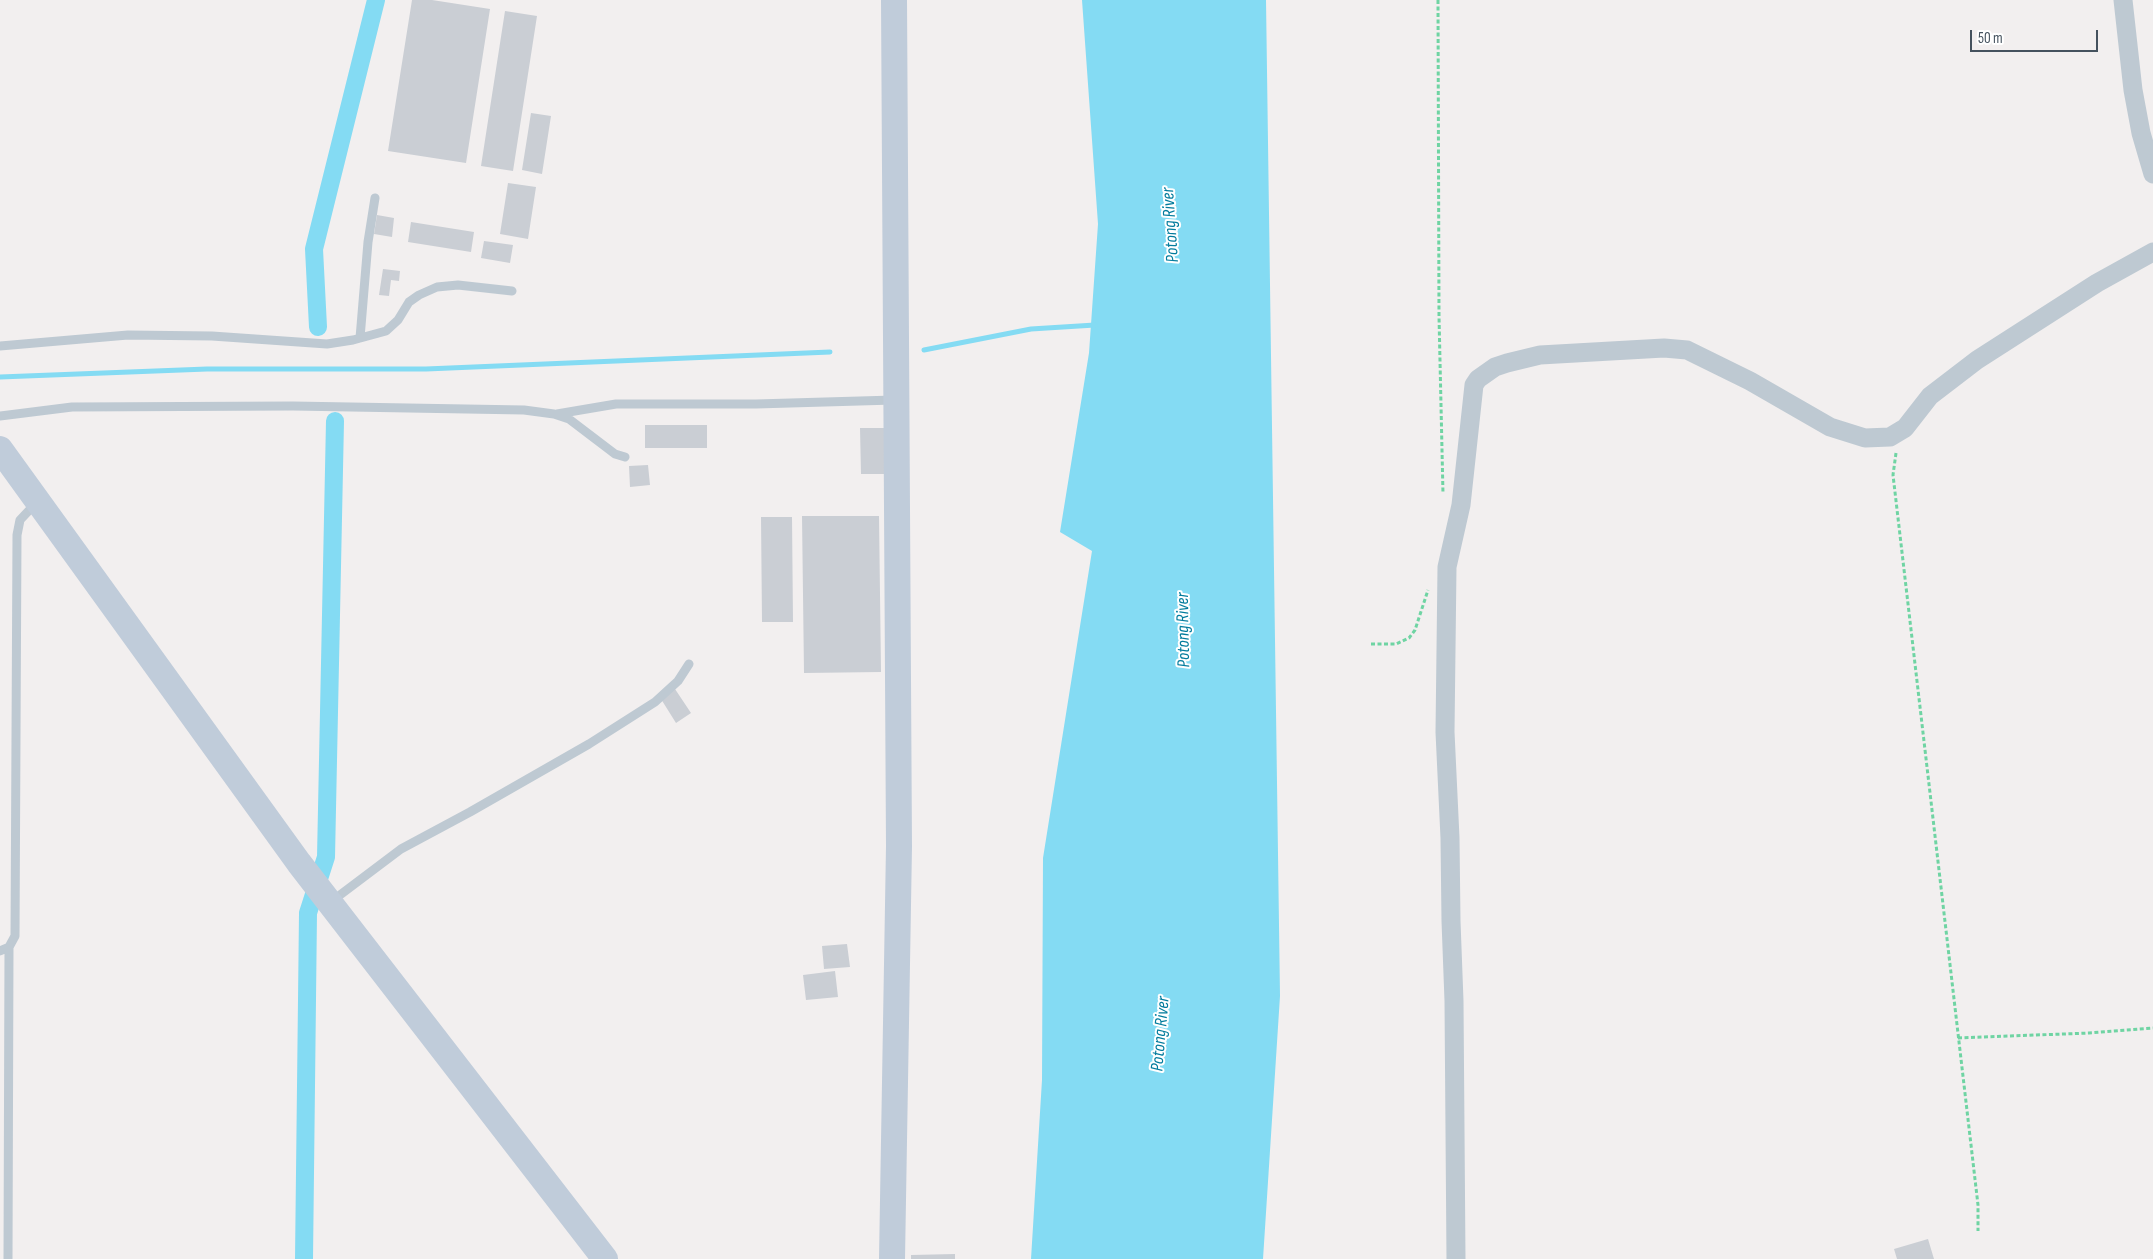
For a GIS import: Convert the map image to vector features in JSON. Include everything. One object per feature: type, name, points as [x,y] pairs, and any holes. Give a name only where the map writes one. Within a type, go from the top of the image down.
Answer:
[{"type":"main road","points":[[892,1259],[899,846],[894,0]]},
{"type":"main road","points":[[0,449],[299,863],[605,1259]]},
{"type":"street","points":[[2123,0],[2133,90],[2141,133],[2153,174]]},
{"type":"street","points":[[1456,1259],[1454,1001],[1445,732],[1447,567],[1461,504],[1474,385],[1478,379],[1495,368],[1520,359],[1540,355],[1687,350],[1714,362],[1830,427],[1865,438],[1890,437],[1899,433],[1910,423],[1930,396],[1977,360],[2097,283],[2153,252]]},
{"type":"lane","points":[[360,338],[368,242],[375,198]]},
{"type":"lane","points":[[0,346],[128,336],[212,336],[327,344],[386,331],[398,320],[409,302],[437,287],[458,285],[512,291]]},
{"type":"lane","points":[[554,414],[616,404],[756,404],[896,400]]},
{"type":"lane","points":[[0,416],[72,407],[283,406],[524,410],[554,414],[569,419],[615,454],[626,457]]},
{"type":"lane","points":[[8,1259],[4,949],[15,936],[17,535],[20,520],[38,502]]},
{"type":"lane","points":[[330,902],[401,849],[589,744],[655,702],[678,681],[689,664]]},
{"type":"path","points":[[1438,0],[1439,316],[1443,497]]},
{"type":"path","points":[[1899,433],[1893,475],[1978,1205],[1978,1232]]},
{"type":"path","points":[[1371,644],[1396,644],[1409,638],[1415,630],[1429,586]]},
{"type":"path","points":[[1958,1038],[2089,1033],[2153,1028]]},
{"type":"water","name":"Potong River","points":[[1082,0],[1266,0],[1280,996],[1263,1259],[1031,1259],[1042,1080],[1043,858],[1092,551],[1060,532],[1089,353],[1098,224]]},
{"type":"building","points":[[412,0],[432,0],[490,9],[466,163],[388,151]]},
{"type":"building","points":[[505,11],[537,16],[513,171],[481,166]]},
{"type":"building","points":[[531,113],[551,116],[542,174],[522,170]]},
{"type":"building","points":[[508,183],[536,187],[528,239],[500,234]]},
{"type":"building","points":[[377,215],[394,218],[392,237],[374,234]]},
{"type":"building","points":[[411,222],[474,232],[471,252],[408,242]]},
{"type":"building","points":[[484,241],[513,245],[510,263],[481,258]]},
{"type":"building","points":[[383,269],[400,271],[399,281],[391,280],[389,296],[379,295]]},
{"type":"building","points":[[645,425],[707,425],[707,448],[645,448]]},
{"type":"building","points":[[860,428],[885,428],[886,474],[861,474]]},
{"type":"building","points":[[648,465],[650,485],[630,487],[629,466]]},
{"type":"building","points":[[802,516],[879,516],[881,672],[804,673]]},
{"type":"building","points":[[761,517],[792,517],[793,622],[762,622]]},
{"type":"building","points":[[675,689],[691,713],[676,723],[661,699]]},
{"type":"building","points":[[847,944],[850,967],[824,969],[822,946]]},
{"type":"building","points":[[835,971],[838,997],[806,1000],[803,975]]},
{"type":"building","points":[[1928,1239],[1934,1259],[1897,1259],[1894,1249]]},
{"type":"building","points":[[955,1254],[955,1259],[911,1259],[911,1255]]},
{"type":"waterway","points":[[318,327],[314,249],[376,0]]},
{"type":"waterway","points":[[924,350],[1031,329],[1095,325]]},
{"type":"waterway","points":[[0,377],[207,369],[426,369],[830,352]]},
{"type":"waterway","points":[[304,1259],[308,913],[326,857],[335,421]]}]
